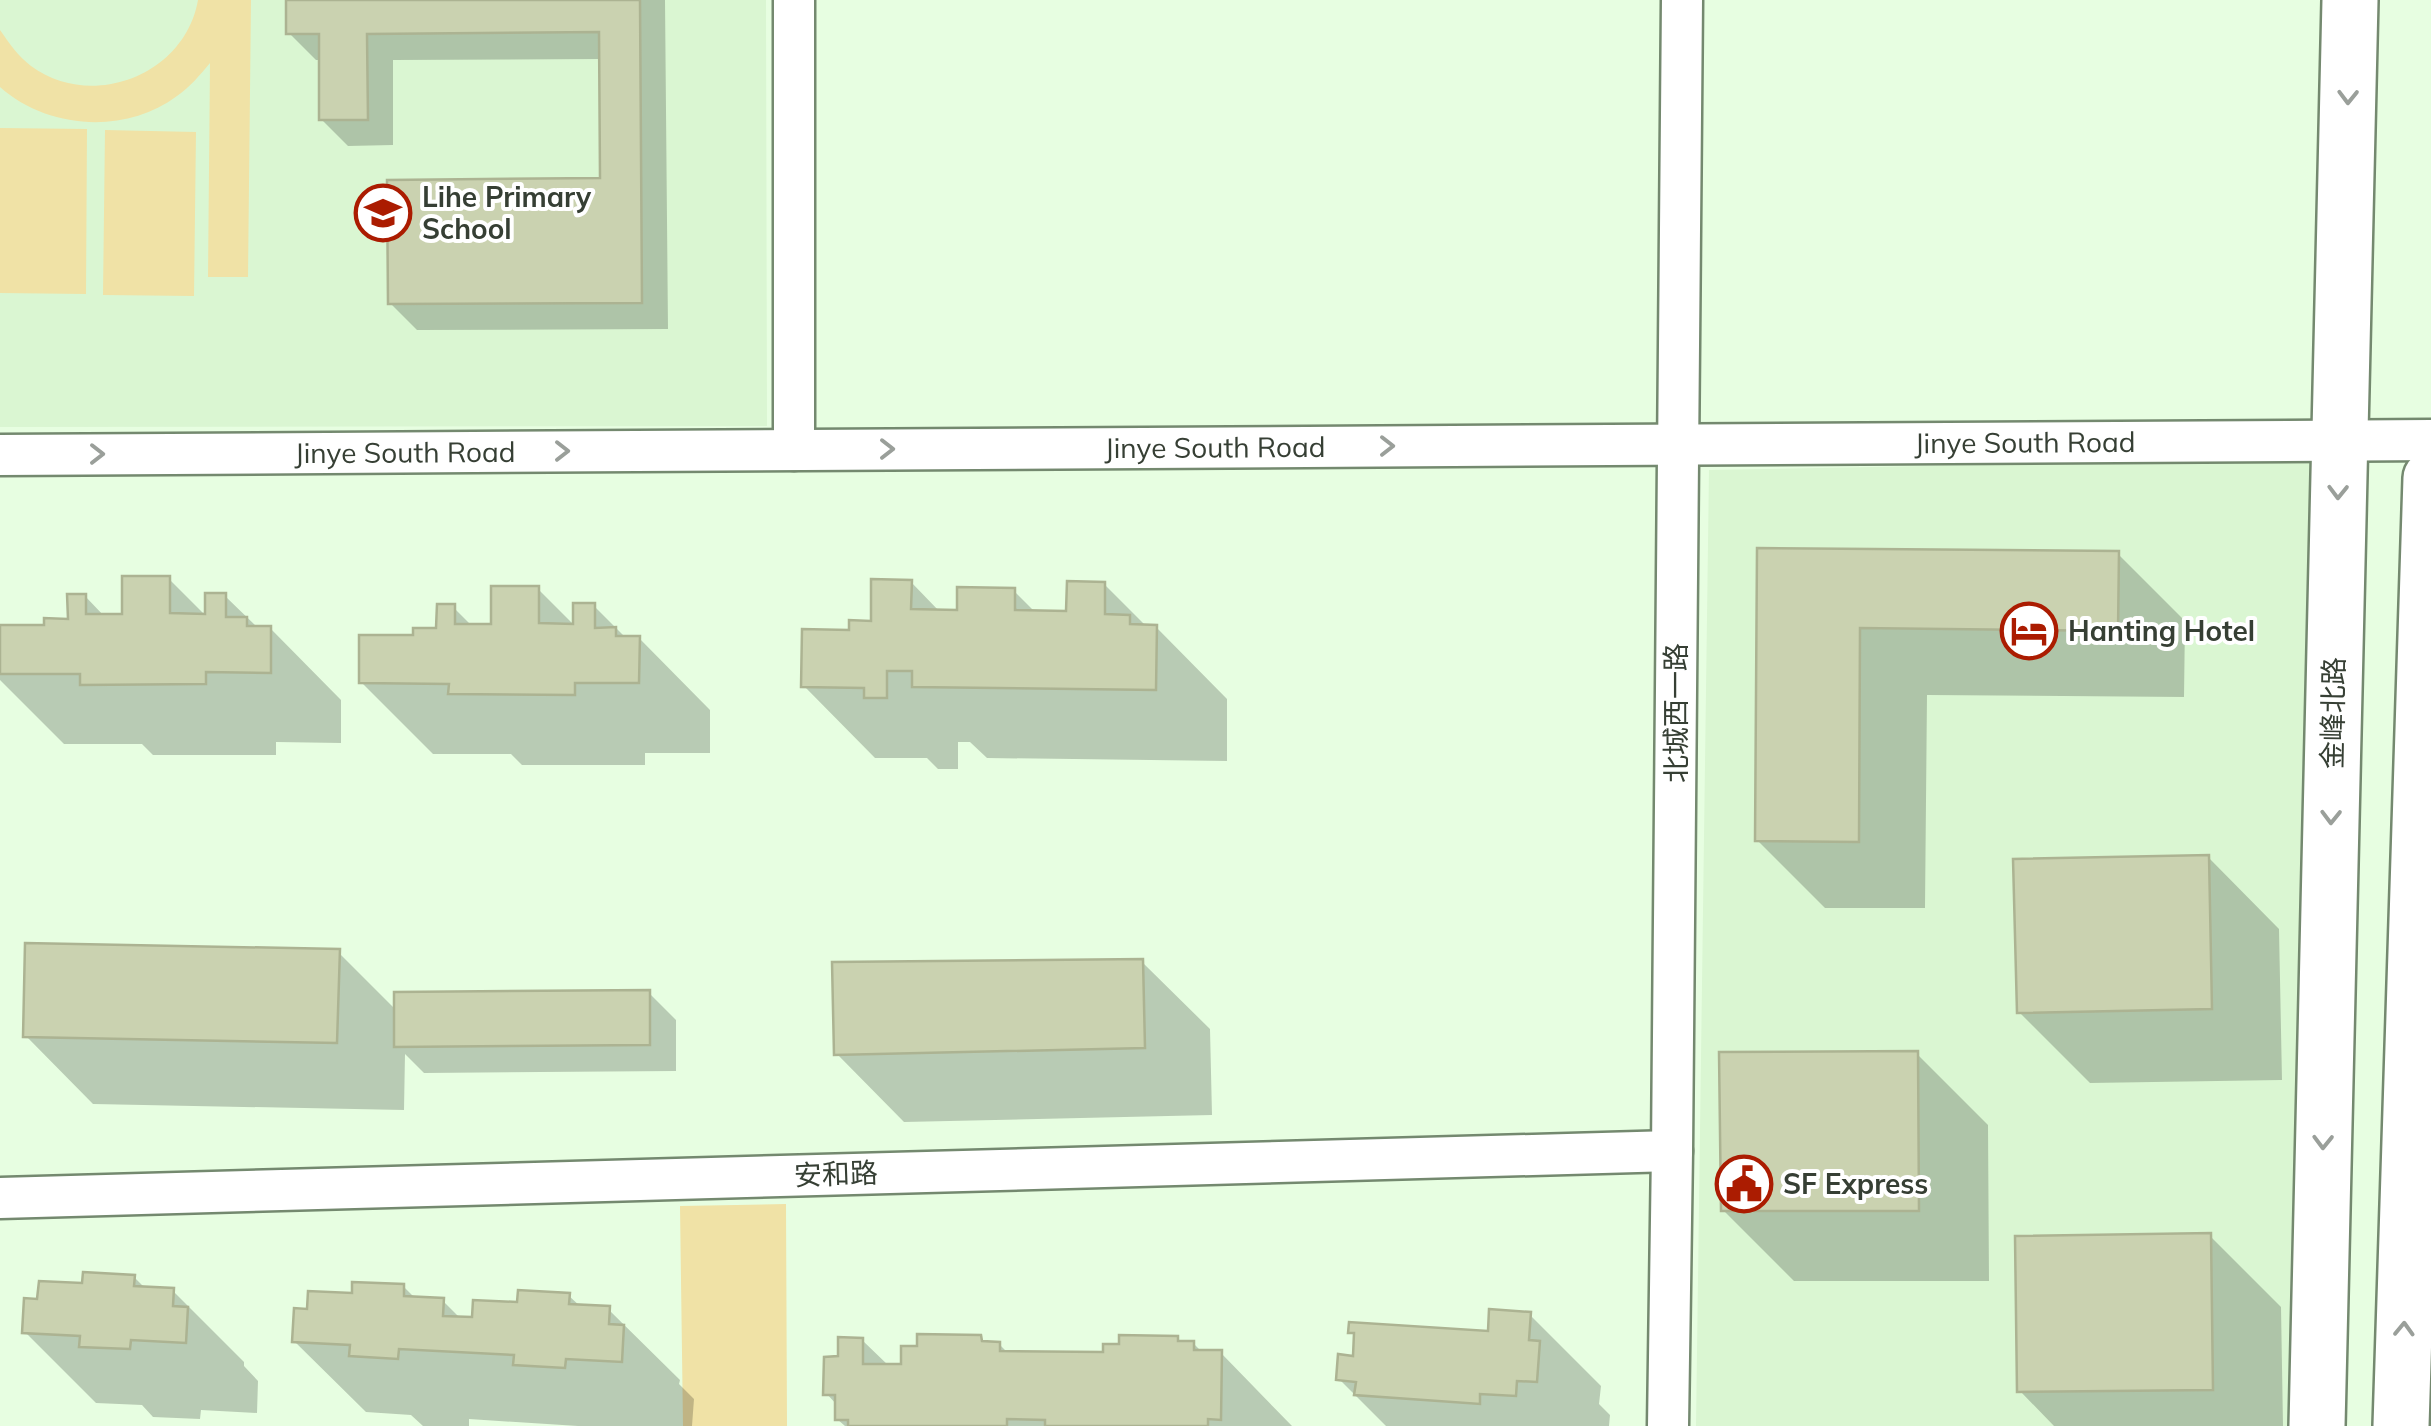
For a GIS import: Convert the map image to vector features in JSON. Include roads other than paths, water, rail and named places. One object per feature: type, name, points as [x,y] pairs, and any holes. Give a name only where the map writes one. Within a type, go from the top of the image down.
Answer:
[{"type":"main road","name":"金峰北路","points":[[2317,1426],[2350,0]]},
{"type":"main road","points":[[2401,1426],[2431,478]]},
{"type":"street","points":[[794,0],[794,450]]},
{"type":"street","name":"北城西一路","points":[[1668,1426],[1682,0]]},
{"type":"street","name":"Jinye South Road","points":[[0,455],[2431,440]]},
{"type":"street","name":"安和路","points":[[0,1198],[1672,1151]]},
{"type":"place","name":"Lihe Primary School","points":[[383,213]]},
{"type":"place","name":"Hanting Hotel","points":[[2029,631]]},
{"type":"place","name":"SF Express","points":[[1744,1184]]}]
